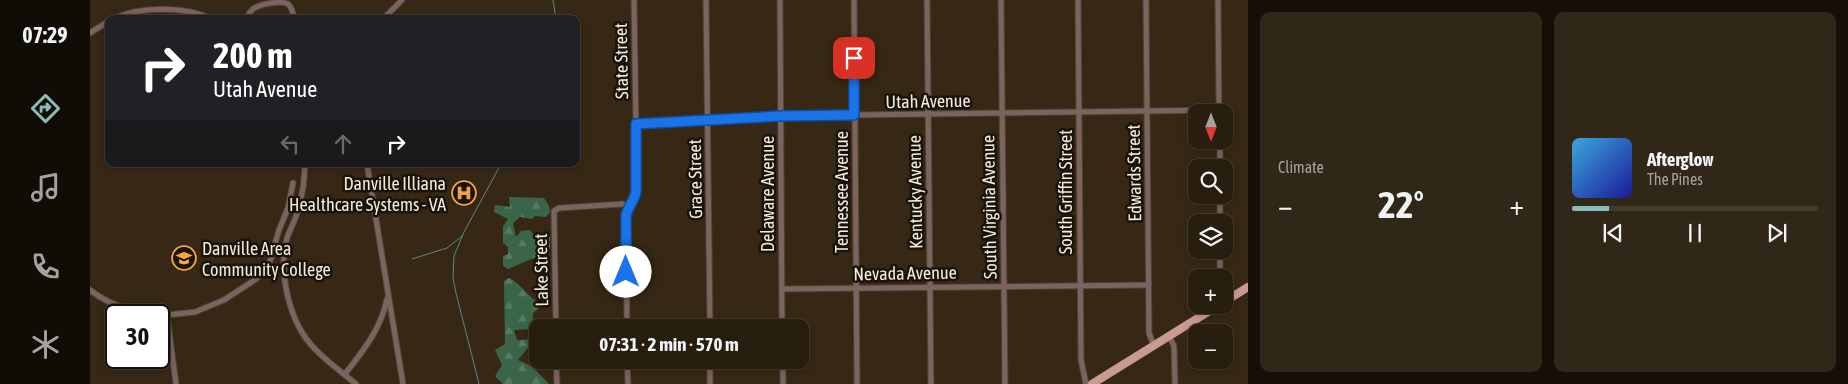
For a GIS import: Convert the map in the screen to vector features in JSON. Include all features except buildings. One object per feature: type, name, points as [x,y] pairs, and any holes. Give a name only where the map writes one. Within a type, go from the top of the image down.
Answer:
[{"type":"main road","points":[[1233,295],[1248,287]]},
{"type":"main road","points":[[1092,384],[1203,314]]},
{"type":"street","points":[[387,15],[402,0]]},
{"type":"street","name":"State Street","points":[[627,319],[626,216],[628,207],[635,200],[636,191],[634,0]]},
{"type":"street","name":"Grace Street","points":[[706,0],[710,319]]},
{"type":"street","name":"Delaware Avenue","points":[[780,0],[782,319]]},
{"type":"street","name":"Tennessee Avenue","points":[[854,0],[857,384]]},
{"type":"street","name":"Kentucky Avenue","points":[[927,0],[931,384]]},
{"type":"street","name":"South Virginia Avenue","points":[[1001,0],[1005,384]]},
{"type":"street","name":"South Griffin Street","points":[[1078,0],[1081,360],[1086,384]]},
{"type":"street","name":"Edwards Street","points":[[1146,0],[1150,333],[1154,346]]},
{"type":"street","points":[[1218,0],[1220,104]]},
{"type":"street","points":[[249,15],[254,8],[283,1],[288,3],[294,15]]},
{"type":"street","points":[[123,15],[131,12],[158,10],[201,15]]},
{"type":"street","points":[[90,32],[105,23]]},
{"type":"street","name":"Utah Avenue","points":[[636,124],[780,116],[1188,111]]},
{"type":"street","points":[[305,167],[305,185],[297,214],[287,238],[284,268],[290,308],[314,349],[356,384]]},
{"type":"street","points":[[367,167],[403,384]]},
{"type":"street","points":[[170,315],[195,312],[224,300],[256,280],[268,268],[279,230],[288,208],[294,183]]},
{"type":"street","name":"Lake Street","points":[[556,319],[554,211],[559,208],[622,204],[628,207]]},
{"type":"street","name":"Nevada Avenue","points":[[782,289],[1149,285]]},
{"type":"street","points":[[90,290],[114,304]]},
{"type":"street","points":[[345,374],[376,331],[384,314],[388,296]]},
{"type":"street","points":[[1169,336],[1174,346],[1175,384]]},
{"type":"street","points":[[170,338],[176,384]]},
{"type":"street","points":[[556,369],[556,384]]},
{"type":"street","points":[[627,369],[628,384]]},
{"type":"street","points":[[710,369],[710,384]]},
{"type":"street","points":[[782,369],[783,384]]},
{"type":"green space","points":[[509,197],[544,198],[550,212],[546,217],[535,216],[532,219],[520,217],[513,223],[516,237],[521,231],[530,230],[535,237],[550,237],[550,251],[508,269],[503,266],[503,256],[508,254],[508,247],[503,243],[503,226],[508,219],[494,212],[495,205],[510,207]]},
{"type":"green space","points":[[509,278],[542,305],[533,313],[533,319],[529,319],[529,329],[514,330],[517,340],[529,339],[529,346],[518,360],[529,365],[529,369],[535,369],[549,384],[503,384],[495,376],[502,365],[495,350],[505,344],[504,281]]},
{"type":"waterway","points":[[553,0],[555,15]]},
{"type":"waterway","points":[[479,384],[453,278],[454,256],[464,232],[499,167]]},
{"type":"waterway","points":[[412,259],[447,248],[462,236]]},
{"type":"place","name":"Danville Illiana Healthcare Systems - VA","points":[[464,193]]},
{"type":"place","name":"Danville Area Community College","points":[[184,258]]},
{"type":"route","points":[[626,272],[626,216],[628,207],[635,200],[636,191],[636,124],[780,116],[854,115],[854,58]]}]
